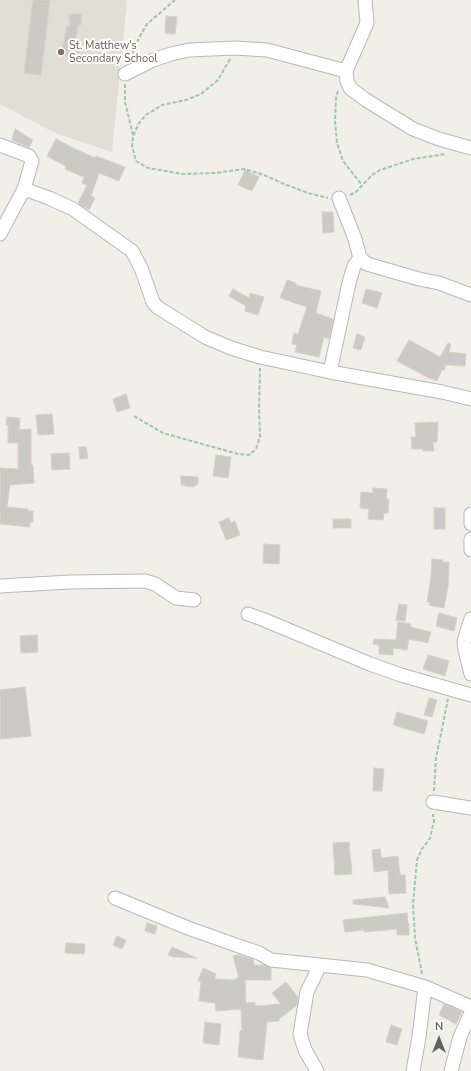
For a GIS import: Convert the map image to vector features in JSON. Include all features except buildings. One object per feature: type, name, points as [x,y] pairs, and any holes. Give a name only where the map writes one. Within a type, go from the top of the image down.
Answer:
[{"type":"street","points":[[365,0],[367,23],[346,76],[350,88],[366,100],[413,129],[439,139],[471,148]]},
{"type":"street","points":[[125,74],[153,60],[171,54],[189,50],[235,48],[267,50],[346,76]]},
{"type":"street","points":[[0,145],[24,154],[31,159],[32,163],[24,189],[0,234]]},
{"type":"street","points":[[24,189],[73,209],[132,251],[141,268],[153,302],[157,307],[205,337],[230,348],[260,357],[330,372],[442,392],[471,399]]},
{"type":"street","points":[[339,198],[355,239],[360,258],[367,264],[438,283],[471,294]]},
{"type":"street","points":[[330,372],[349,283],[354,266],[360,258]]},
{"type":"street","points":[[471,514],[471,524]]},
{"type":"street","points":[[471,539],[471,550]]},
{"type":"street","points":[[0,586],[70,582],[145,581],[155,584],[176,598],[194,600]]},
{"type":"street","points":[[248,614],[370,664],[471,695]]},
{"type":"street","points":[[471,619],[464,641],[471,674]]},
{"type":"street","points":[[433,802],[471,808]]},
{"type":"street","points":[[115,898],[188,928],[259,953],[271,960],[367,970],[425,987],[471,1007]]},
{"type":"street","points":[[317,1071],[305,1050],[300,1034],[307,992],[320,965]]},
{"type":"street","points":[[413,1071],[425,987]]},
{"type":"street","points":[[451,1071],[460,1037],[471,1013]]},
{"type":"path","points":[[235,48],[226,68],[218,80],[209,88],[194,98],[162,105],[146,115],[139,122],[133,136],[132,146],[136,161],[148,168],[183,174],[215,173],[245,169],[308,193],[330,198],[339,198],[356,192],[380,170],[397,163],[433,155],[452,153]]},
{"type":"path","points":[[346,76],[339,88],[336,98],[335,121],[337,143],[343,161],[362,185]]},
{"type":"path","points":[[134,416],[163,433],[238,454],[249,455],[256,449],[260,437],[260,357]]},
{"type":"path","points":[[425,987],[416,938],[413,904],[417,860],[422,849],[430,838],[434,820],[433,802],[436,758],[450,689]]},
{"type":"shaded area","name":"St. Matthew's Secondary School","points":[[0,0],[127,0],[112,152],[55,133],[0,104]]},
{"type":"place","name":"St. Matthew's Secondary School","points":[[61,52]]}]
